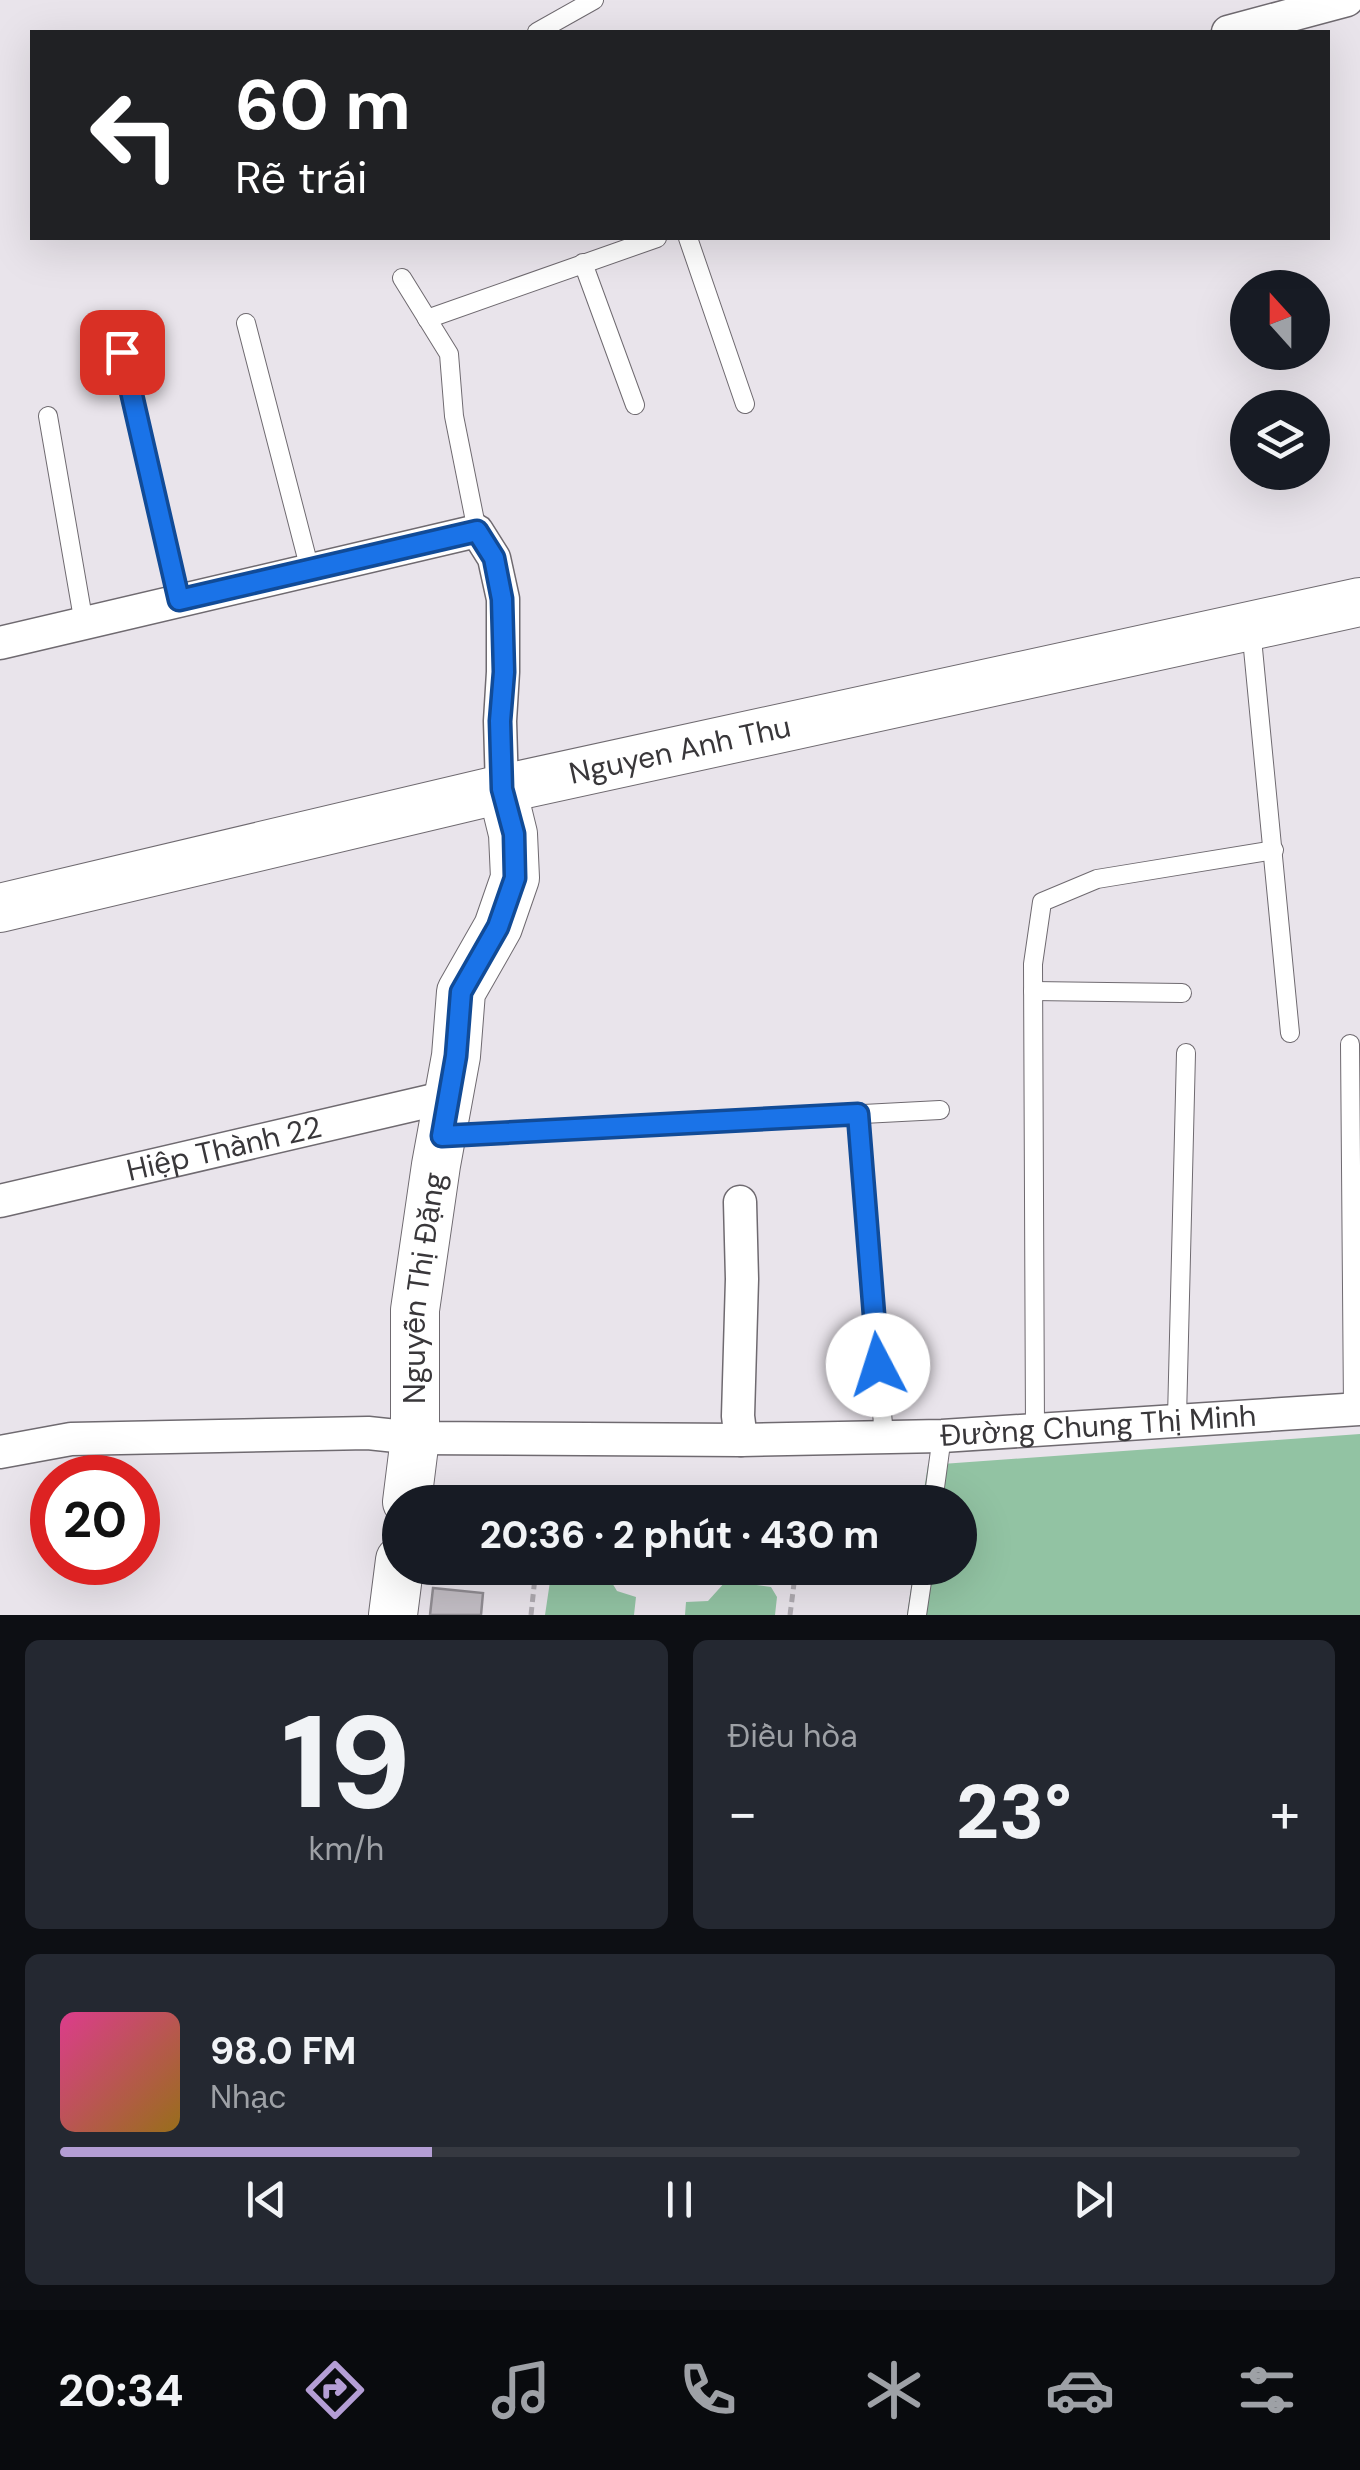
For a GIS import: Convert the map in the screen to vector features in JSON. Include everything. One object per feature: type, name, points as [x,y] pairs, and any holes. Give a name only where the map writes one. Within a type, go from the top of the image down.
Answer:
[{"type":"main road","name":"Nguyen Anh Thu","points":[[0,908],[502,789],[1360,602]]},
{"type":"main road","name":"Nguyễn Thị Đặng","points":[[409,1485],[415,1438],[415,1310],[456,1056],[461,992],[498,927],[515,878],[514,834],[502,789]]},
{"type":"main road","points":[[393,1615],[397,1585]]},
{"type":"street","points":[[1235,30],[1347,0]]},
{"type":"street","points":[[0,642],[477,531],[494,558],[502,599],[502,789]]},
{"type":"street","name":"Hiệp Thành 22","points":[[0,1202],[444,1116]]},
{"type":"street","points":[[740,1202],[740,1440]]},
{"type":"street","name":"Đường Chung Thị Minh","points":[[0,1452],[71,1439],[368,1433],[415,1438],[740,1440],[942,1436],[1357,1409]]},
{"type":"lane","points":[[541,30],[594,0]]},
{"type":"lane","points":[[427,319],[650,240]]},
{"type":"lane","points":[[689,240],[745,404]]},
{"type":"lane","points":[[583,264],[635,405]]},
{"type":"lane","points":[[402,278],[449,354],[454,416],[477,531]]},
{"type":"lane","points":[[246,323],[310,570]]},
{"type":"lane","points":[[122,352],[179,600]]},
{"type":"lane","points":[[48,416],[84,624]]},
{"type":"lane","points":[[1251,627],[1290,1033]]},
{"type":"lane","points":[[1035,1430],[1033,964],[1042,902],[1097,878],[1274,850]]},
{"type":"lane","points":[[1033,991],[1182,994]]},
{"type":"lane","points":[[1350,1044],[1357,1409]]},
{"type":"lane","points":[[1177,1418],[1186,1053]]},
{"type":"lane","points":[[444,1116],[858,1114],[940,1110]]},
{"type":"lane","points":[[858,1114],[884,1437]]},
{"type":"lane","points":[[935,1485],[942,1436]]},
{"type":"lane","points":[[918,1615],[922,1585]]},
{"type":"path","points":[[531,1615],[534,1585]]},
{"type":"path","points":[[790,1615],[794,1585]]},
{"type":"green space","points":[[1360,1434],[1360,1615],[907,1615],[911,1585],[977,1585],[977,1485],[925,1485],[928,1465]]},
{"type":"green space","points":[[549,1585],[613,1585],[617,1591],[636,1597],[634,1615],[545,1615]]},
{"type":"green space","points":[[722,1585],[771,1587],[777,1597],[775,1615],[685,1615],[686,1602],[708,1601]]},
{"type":"building","points":[[433,1588],[483,1593],[481,1615],[430,1615]]},
{"type":"route","points":[[122,352],[179,600],[477,531],[494,558],[502,599],[502,789],[514,834],[515,878],[498,927],[461,992],[456,1056],[442,1136],[858,1114],[878,1365]]}]
